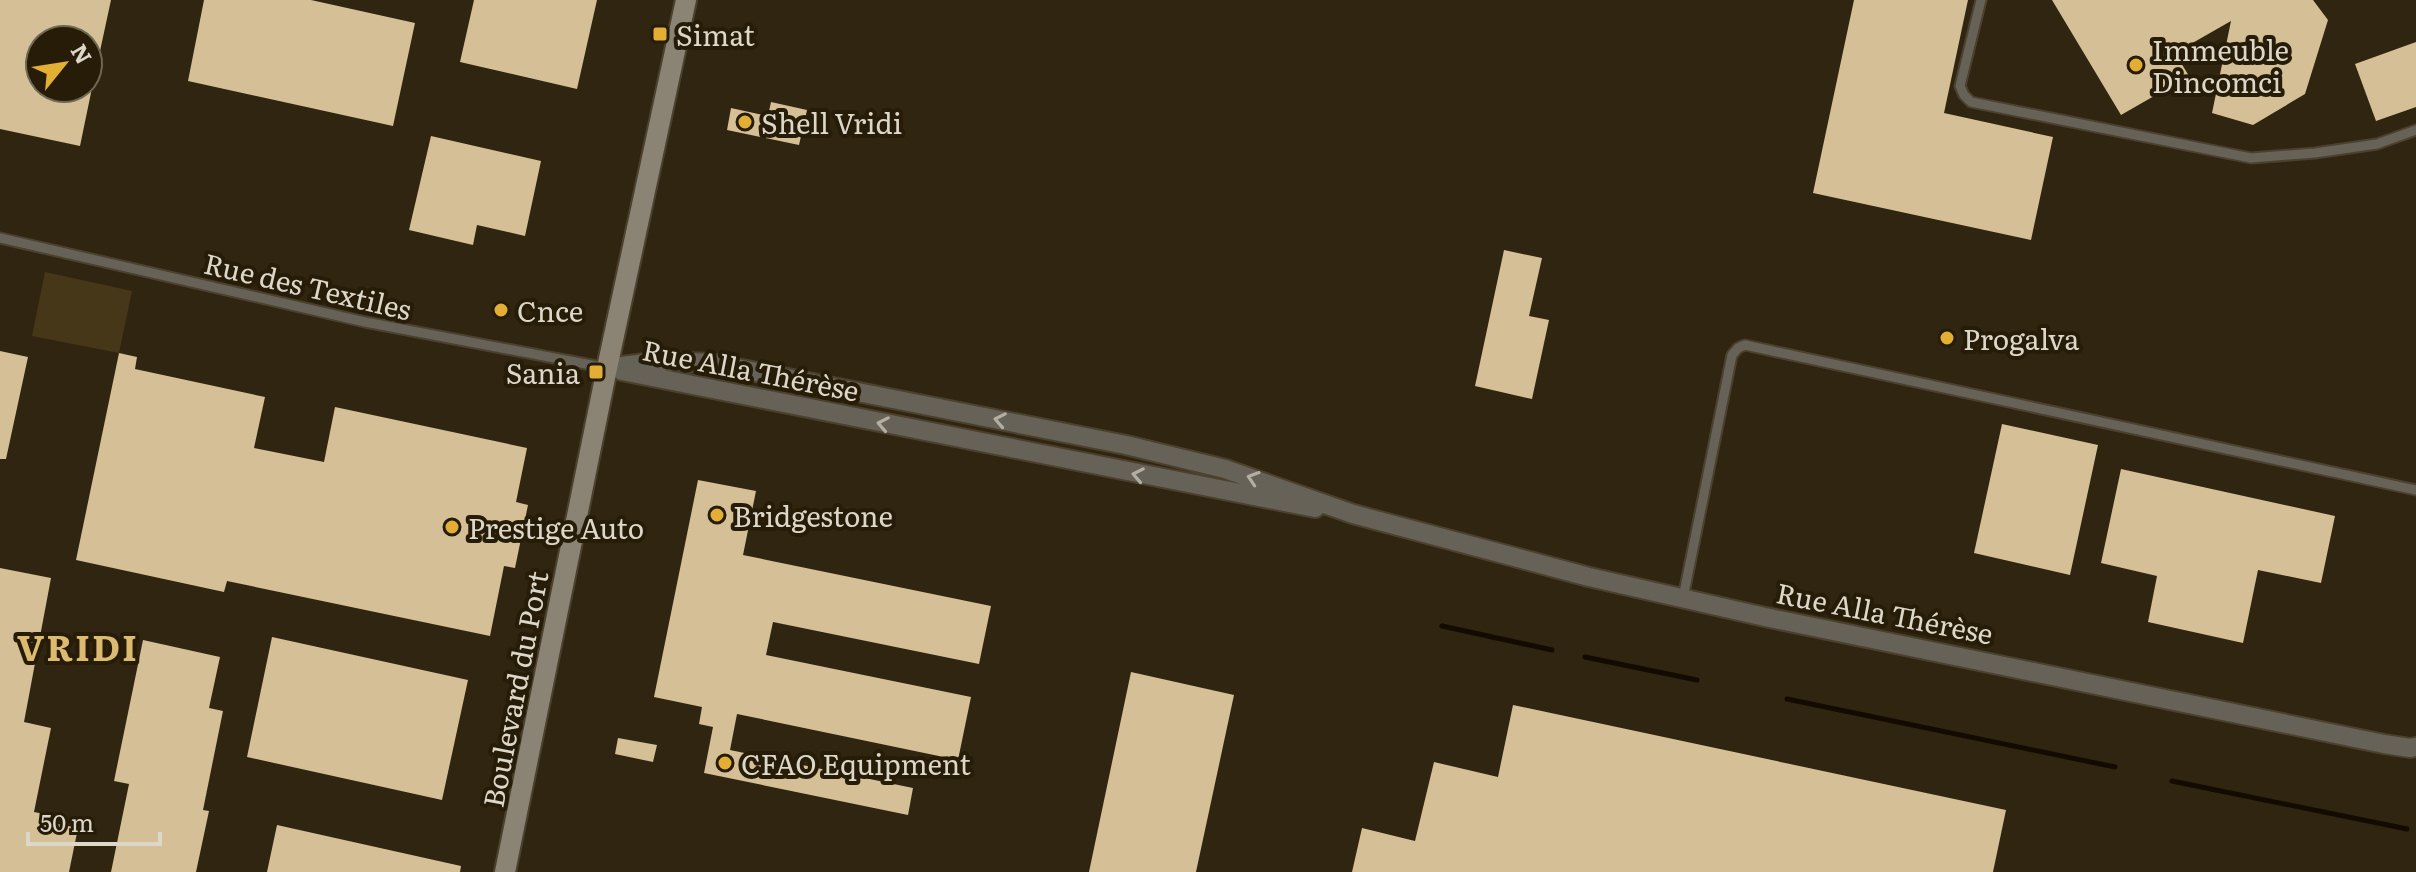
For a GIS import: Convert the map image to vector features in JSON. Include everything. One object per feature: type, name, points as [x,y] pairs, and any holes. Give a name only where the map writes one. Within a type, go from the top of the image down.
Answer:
[{"type":"main road","name":"Boulevard du Port","points":[[505,872],[607,368],[686,0]]},
{"type":"street","name":"Rue Alla Thérèse","points":[[607,368],[661,361],[711,363],[1126,445],[1225,469],[1353,514],[1589,577],[2414,753]]},
{"type":"street","name":"Rue Alla Thérèse","points":[[607,368],[1275,502],[1353,514]]},
{"type":"lane","points":[[1981,0],[1960,86],[1971,102],[2251,158],[2377,144],[2416,130]]},
{"type":"lane","name":"Rue des Textiles","points":[[0,238],[365,322],[607,368]]},
{"type":"lane","points":[[1683,598],[1732,355],[1745,345],[2416,490]]},
{"type":"shaded area","points":[[45,272],[132,291],[119,353],[32,336]]},
{"type":"building","points":[[0,0],[111,0],[104,33],[104,24],[24,24],[24,104],[89,104],[80,146],[0,129]]},
{"type":"building","points":[[204,0],[311,0],[415,23],[393,126],[188,81]]},
{"type":"building","points":[[474,0],[597,0],[577,89],[460,62]]},
{"type":"building","points":[[1854,0],[1968,0],[1944,113],[2053,137],[2031,240],[1813,193]]},
{"type":"building","points":[[2052,0],[2313,0],[2328,20],[2305,94],[2253,125],[2212,113],[2231,21],[2175,53],[2189,76],[2121,115]]},
{"type":"building","points":[[2416,42],[2416,107],[2376,121],[2355,64]]},
{"type":"building","points":[[771,102],[807,110],[799,145],[727,130],[731,108],[768,116]]},
{"type":"building","points":[[431,136],[541,161],[525,236],[477,225],[473,245],[409,230]]},
{"type":"building","points":[[1504,250],[1542,258],[1529,316],[1549,320],[1532,399],[1475,386]]},
{"type":"building","points":[[0,351],[28,357],[6,459],[0,459]]},
{"type":"building","points":[[119,353],[137,357],[135,369],[265,397],[254,448],[324,462],[335,407],[527,448],[516,502],[528,505],[515,568],[504,566],[490,636],[227,581],[224,592],[76,560]]},
{"type":"building","points":[[2002,424],[2098,445],[2070,575],[1974,553]]},
{"type":"building","points":[[2121,469],[2335,516],[2321,583],[2258,570],[2243,643],[2148,622],[2157,576],[2101,563]]},
{"type":"building","points":[[698,480],[756,491],[743,555],[991,606],[979,664],[773,622],[766,655],[971,697],[958,760],[737,714],[730,750],[913,788],[908,815],[704,773],[713,727],[699,724],[702,707],[654,697]]},
{"type":"building","points":[[0,568],[51,578],[24,722],[51,728],[34,812],[50,815],[48,822],[78,828],[69,872],[0,872]]},
{"type":"building","points":[[272,637],[468,680],[442,800],[247,757]]},
{"type":"building","points":[[143,640],[220,657],[209,708],[223,711],[203,810],[209,811],[196,872],[111,872],[129,784],[114,781]]},
{"type":"building","points":[[1131,672],[1234,695],[1196,872],[1089,872]]},
{"type":"building","points":[[1513,705],[2006,810],[1993,872],[1352,872],[1362,828],[1415,841],[1434,762],[1498,777]]},
{"type":"building","points":[[618,738],[657,745],[653,762],[615,754]]},
{"type":"building","points":[[277,825],[461,866],[460,872],[267,872]]},
{"type":"waterway","points":[[1442,626],[1552,650]]},
{"type":"waterway","points":[[1585,657],[1697,680]]},
{"type":"waterway","points":[[1787,699],[2115,767]]},
{"type":"waterway","points":[[2172,781],[2407,829]]},
{"type":"place","name":"Simat","points":[[660,34]]},
{"type":"place","name":"Immeuble Dincomci","points":[[2136,65]]},
{"type":"place","name":"Shell Vridi","points":[[745,122]]},
{"type":"place","name":"Cnce","points":[[501,310]]},
{"type":"place","name":"Progalva","points":[[1947,338]]},
{"type":"place","name":"Sania","points":[[596,372]]},
{"type":"place","name":"Bridgestone","points":[[717,515]]},
{"type":"place","name":"Prestige Auto","points":[[452,527]]},
{"type":"place","name":"CFAO Equipment","points":[[725,763]]},
{"type":"district","name":"VRIDI","points":[[78,645]]}]
